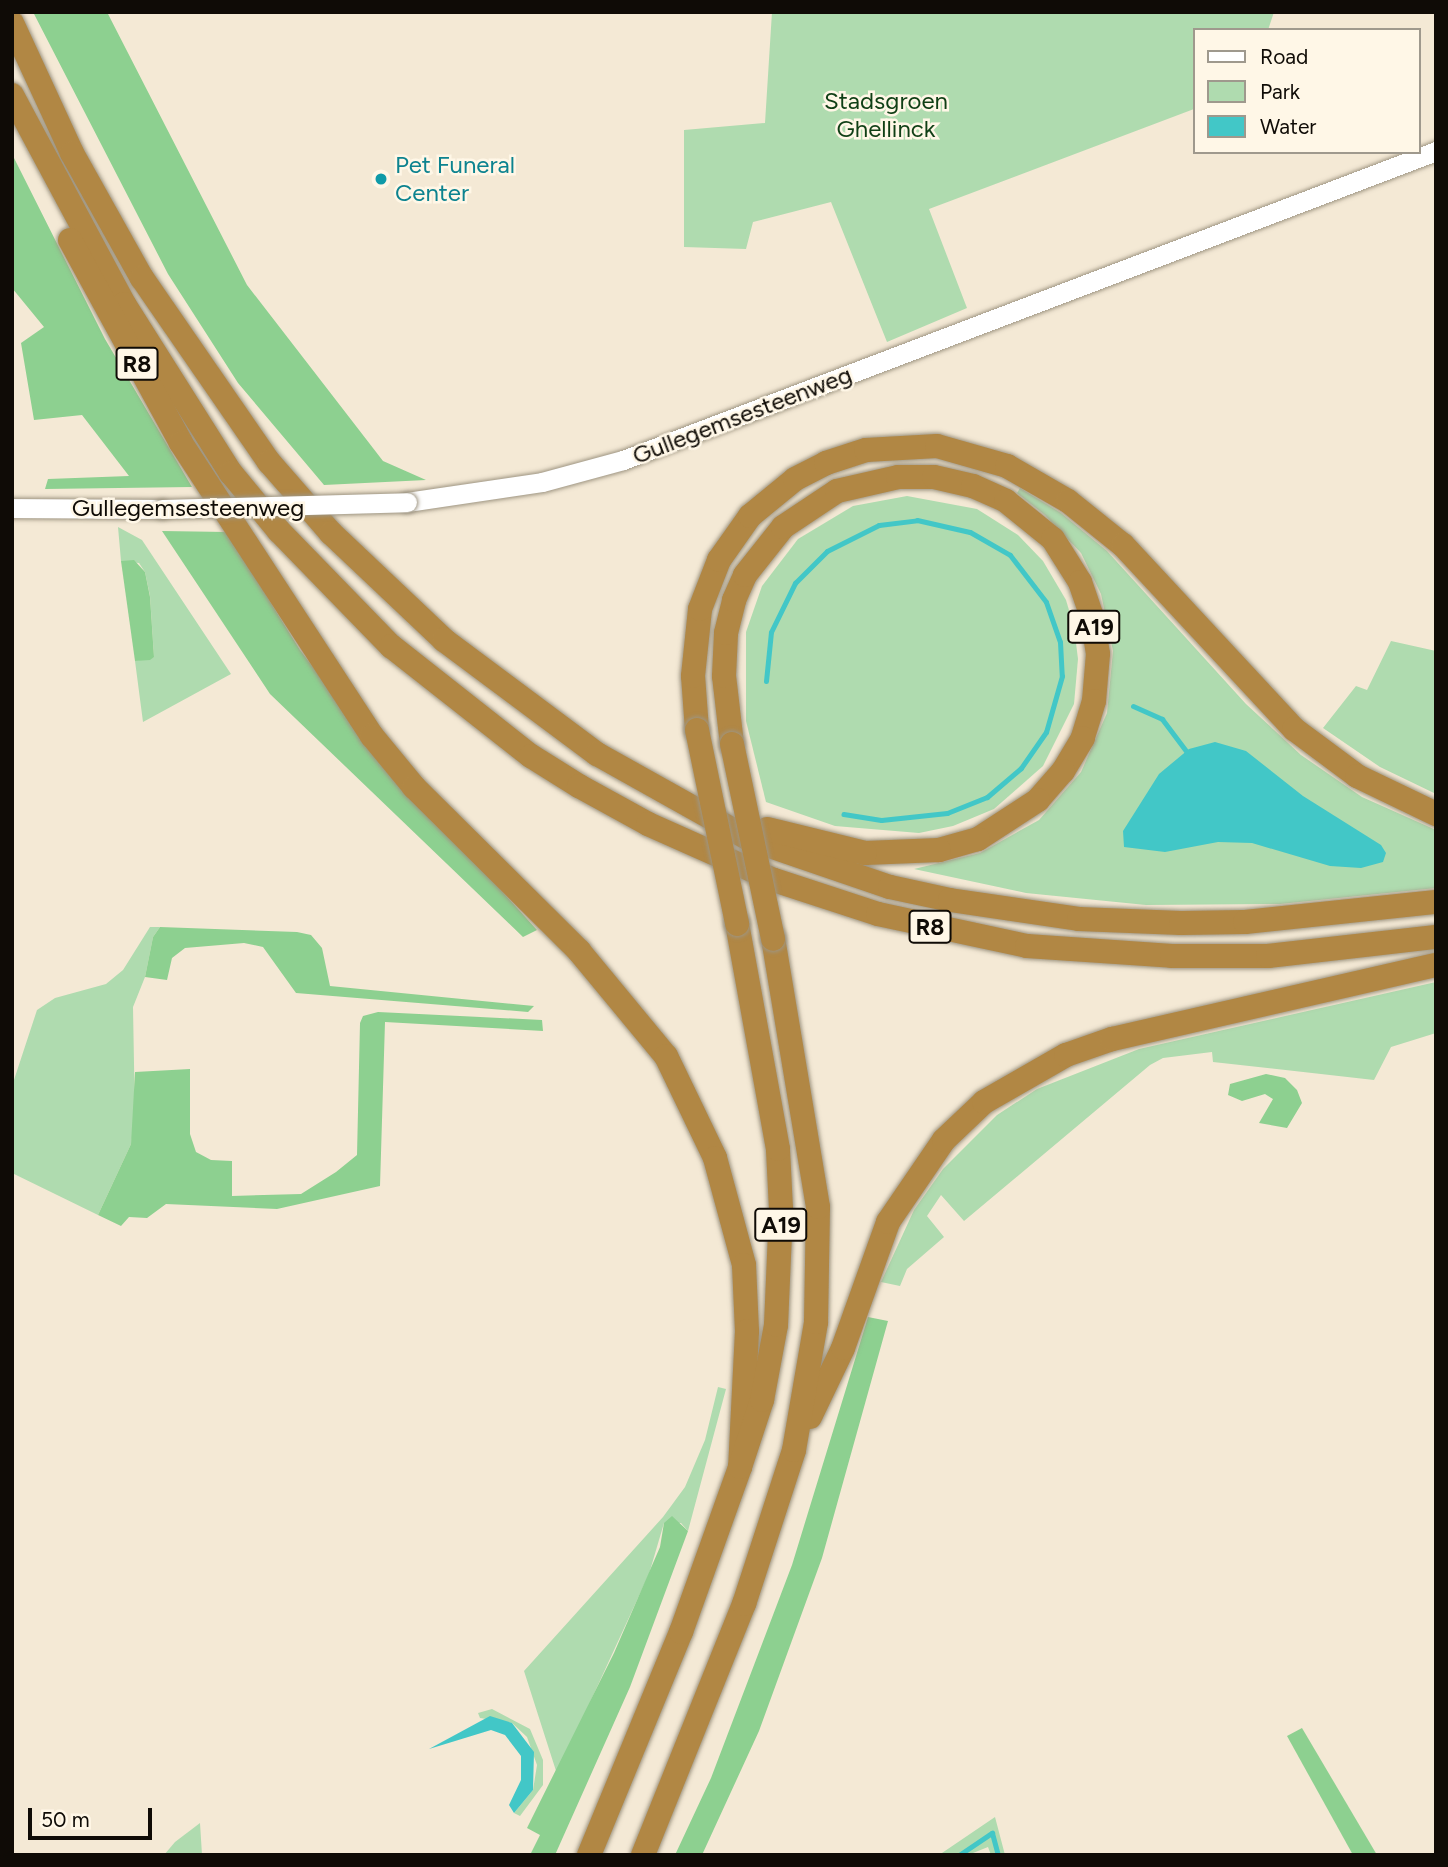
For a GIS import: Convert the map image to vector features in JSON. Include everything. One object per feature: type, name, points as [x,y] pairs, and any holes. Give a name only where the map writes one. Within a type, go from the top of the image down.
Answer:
[{"type":"highway","name":"R8","points":[[12,23],[72,153],[142,278],[269,461],[331,533],[444,640],[576,739],[643,780],[750,839],[890,887],[1029,913],[1129,922],[1245,922],[1436,902]]},
{"type":"highway","name":"R8","points":[[12,95],[124,304],[231,473],[271,522],[309,566],[391,646],[531,756],[579,786],[648,824],[774,880],[877,914],[1027,946],[1172,956],[1268,956],[1436,937]]},
{"type":"highway","name":"R8","points":[[12,123],[88,276],[175,431],[324,667],[414,787],[501,869],[629,1009],[666,1056],[691,1103],[732,1209],[744,1265],[747,1331],[740,1467]]},
{"type":"highway","name":"A19","points":[[589,1855],[681,1632],[740,1467],[762,1400],[776,1325],[781,1209],[778,1149],[737,924],[697,730],[693,676],[700,609],[719,560],[750,516],[795,479],[826,463],[866,450],[937,446],[1007,466],[1068,500],[1123,545],[1294,729],[1357,776],[1436,814]]},
{"type":"highway","name":"A19","points":[[643,780],[772,831],[829,847],[902,854],[939,850],[978,839],[1038,800],[1063,771],[1083,738],[1099,676],[1092,616],[1080,582],[1053,539],[1006,501],[973,486],[934,478],[898,477],[837,491],[783,527],[745,575],[734,600],[726,633],[724,676],[732,744],[773,939],[818,1207],[816,1322],[794,1450]]},
{"type":"highway","points":[[643,1855],[744,1604],[794,1450],[843,1348],[888,1222],[944,1140],[984,1102],[1066,1055],[1112,1039],[1436,965]]},
{"type":"street","name":"Gullegemsesteenweg","points":[[12,508],[162,509],[407,502],[542,482],[623,460],[1436,151]]},
{"type":"green space","points":[[33,12],[107,12],[247,285],[383,461],[426,480],[324,485],[238,383],[168,274]]},
{"type":"green space","name":"Stadsgroen Ghellinck","points":[[772,12],[1274,12],[1269,28],[1192,28],[1192,110],[929,209],[967,308],[887,342],[831,202],[753,222],[746,249],[684,247],[684,130],[765,123]]},
{"type":"green space","points":[[12,154],[105,339],[192,487],[45,489],[48,479],[129,476],[82,415],[34,420],[21,343],[44,327],[12,288]]},
{"type":"green space","points":[[1020,488],[1061,513],[1107,551],[1246,704],[1301,755],[1362,797],[1436,830],[1436,888],[1280,904],[1146,905],[1026,893],[914,869],[980,853],[1039,820],[1081,772],[1107,713],[1113,651],[1101,594],[1081,553],[1045,515],[1017,493]]},
{"type":"green space","points":[[907,496],[977,509],[1018,535],[1043,561],[1066,600],[1074,627],[1078,659],[1074,704],[1043,766],[994,809],[953,826],[919,833],[835,826],[766,802],[746,721],[746,632],[762,586],[798,539],[853,506]]},
{"type":"green space","points":[[118,527],[142,540],[231,674],[143,722],[135,661],[154,657],[150,596],[145,572],[139,563],[121,561]]},
{"type":"green space","points":[[162,531],[227,532],[300,650],[383,760],[537,930],[523,937],[270,694]]},
{"type":"green space","points":[[134,560],[145,572],[150,597],[154,657],[150,660],[135,661],[121,561]]},
{"type":"green space","points":[[1391,641],[1436,651],[1436,794],[1380,767],[1323,728],[1356,686],[1367,690]]},
{"type":"green space","points":[[150,927],[160,927],[153,937],[145,977],[133,1007],[135,1119],[131,1144],[98,1215],[12,1173],[12,1086],[37,1010],[55,998],[106,984],[123,970]]},
{"type":"green space","points":[[160,927],[297,932],[311,935],[322,948],[330,986],[534,1006],[528,1012],[296,993],[263,947],[244,943],[185,948],[172,958],[167,980],[145,977],[153,937]]},
{"type":"green space","points":[[1436,982],[1436,1033],[1391,1047],[1374,1080],[1213,1062],[1212,1052],[1163,1058],[1150,1065],[964,1221],[941,1195],[927,1216],[944,1237],[907,1269],[900,1286],[881,1282],[914,1210],[943,1169],[997,1115],[1037,1089],[1139,1049]]},
{"type":"green space","points":[[378,1012],[542,1020],[543,1031],[385,1022],[380,1186],[277,1209],[166,1204],[147,1218],[129,1217],[121,1226],[98,1215],[131,1144],[135,1072],[190,1069],[190,1134],[196,1152],[211,1160],[232,1161],[232,1196],[301,1194],[336,1172],[357,1155],[360,1023],[363,1016]]},
{"type":"green space","points":[[1266,1074],[1285,1078],[1297,1090],[1302,1103],[1287,1128],[1259,1123],[1273,1099],[1265,1094],[1242,1101],[1228,1095],[1230,1084]]},
{"type":"green space","points":[[868,1317],[888,1321],[822,1558],[759,1731],[702,1855],[675,1855],[711,1778],[792,1565]]},
{"type":"green space","points":[[718,1387],[726,1389],[688,1531],[681,1523],[664,1523],[649,1574],[557,1774],[524,1671],[663,1517],[685,1487],[705,1440]]},
{"type":"green space","points":[[672,1516],[688,1531],[630,1687],[555,1855],[530,1855],[540,1835],[527,1828],[614,1653],[660,1547],[664,1523]]},
{"type":"green space","points":[[492,1709],[530,1729],[543,1760],[543,1785],[520,1816],[514,1813],[533,1790],[537,1765],[527,1737],[512,1723],[480,1718],[478,1713]]},
{"type":"green space","points":[[1302,1728],[1377,1855],[1353,1855],[1287,1736]]},
{"type":"green space","points":[[995,1817],[1005,1855],[991,1855],[988,1847],[968,1855],[939,1855]]},
{"type":"green space","points":[[200,1823],[202,1855],[164,1855],[175,1842]]},
{"type":"water","points":[[1215,742],[1246,751],[1303,796],[1381,845],[1386,853],[1383,862],[1361,868],[1330,866],[1252,843],[1218,842],[1165,852],[1124,847],[1123,831],[1159,774],[1189,749]]},
{"type":"water","points":[[490,1716],[512,1723],[534,1752],[533,1790],[514,1813],[509,1805],[521,1780],[521,1756],[505,1735],[491,1730],[429,1749]]},
{"type":"waterway","points":[[766,681],[771,632],[795,583],[827,551],[879,525],[917,520],[970,532],[1010,555],[1046,602],[1060,642],[1062,676],[1046,732],[1021,768],[987,797],[947,813],[881,820],[843,814]]},
{"type":"waterway","points":[[1133,706],[1162,719],[1186,751]]},
{"type":"waterway","points":[[959,1855],[992,1833],[998,1855]]},
{"type":"place","name":"Pet Funeral Center","points":[[381,179]]}]
